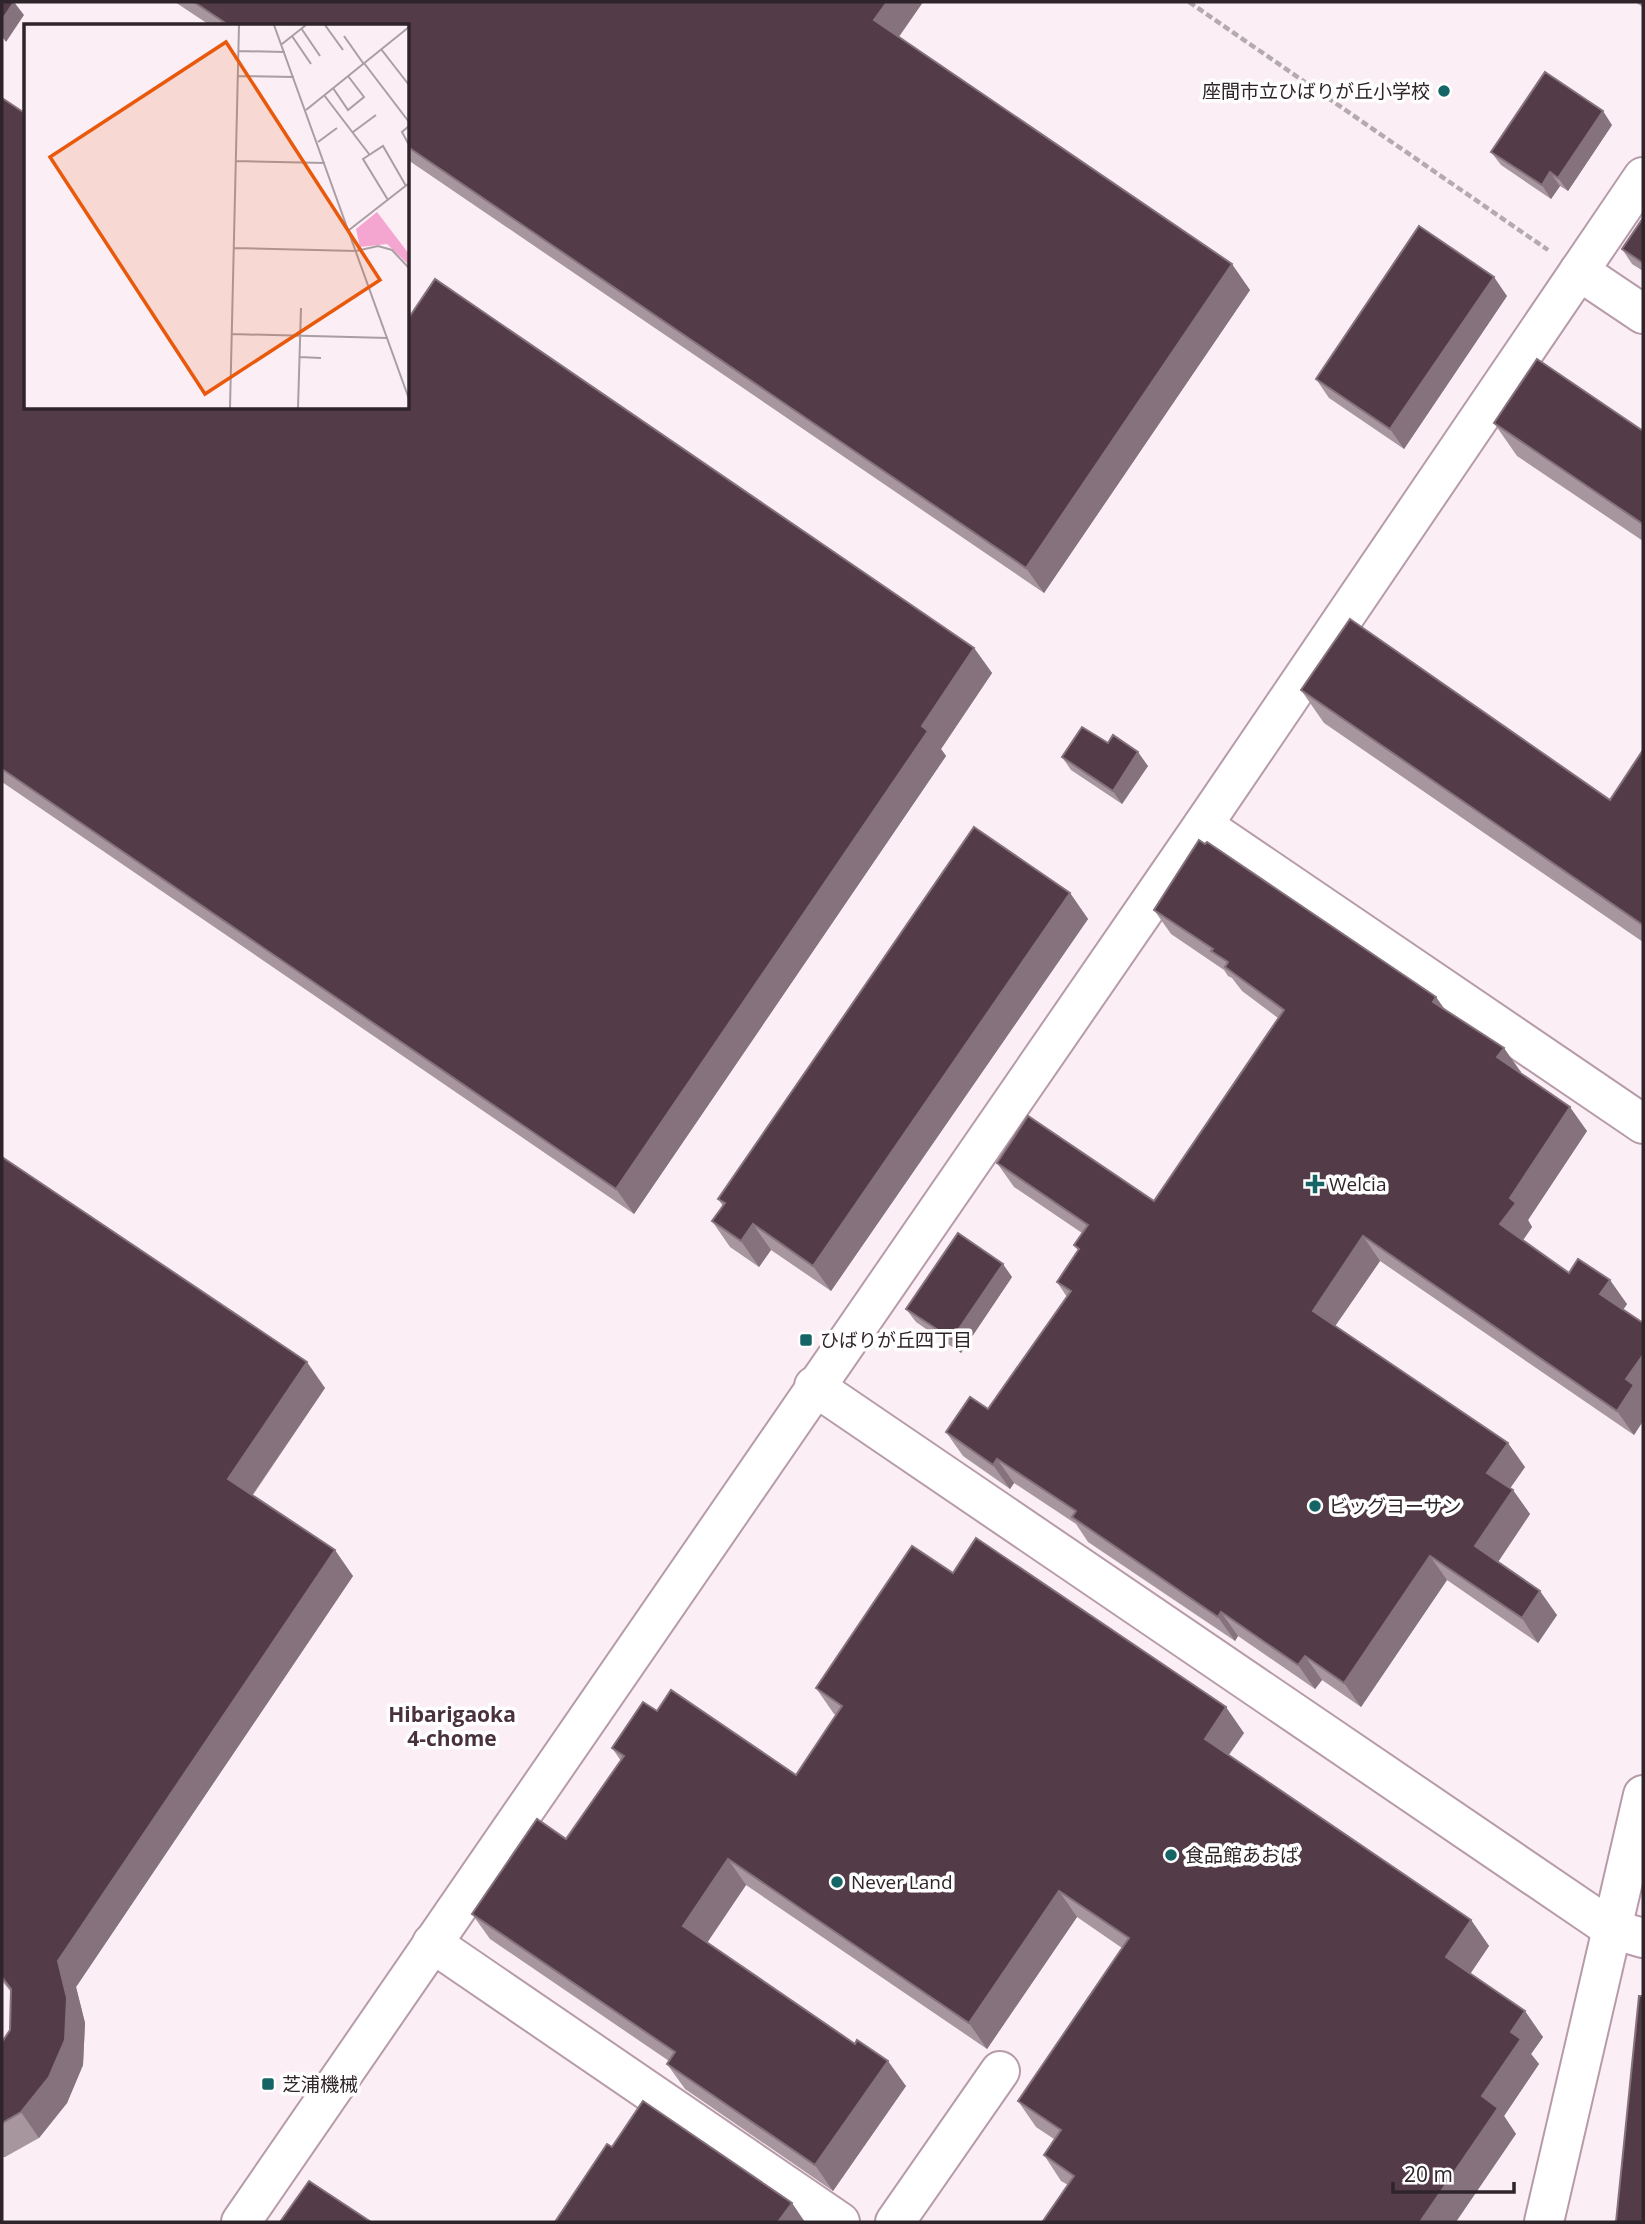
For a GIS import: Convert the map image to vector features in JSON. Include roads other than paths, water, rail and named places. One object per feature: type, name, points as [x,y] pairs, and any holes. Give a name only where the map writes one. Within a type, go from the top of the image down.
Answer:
[{"type":"street","points":[[240,2222],[1203,825],[1643,177]]},
{"type":"street","points":[[1579,271],[1643,314]]},
{"type":"street","points":[[1203,825],[1643,1124]]},
{"type":"street","points":[[814,1386],[1628,1934]]},
{"type":"street","points":[[1544,2222],[1628,1934],[1643,1795]]},
{"type":"street","points":[[432,1943],[840,2222]]},
{"type":"street","points":[[895,2222],[1000,2071]]},
{"type":"place","name":"座間市立ひばりが丘小学校","points":[[1444,91]]},
{"type":"place","name":"Welcia","points":[[1315,1184]]},
{"type":"place","name":"ひばりが丘四丁目","points":[[806,1340]]},
{"type":"place","name":"ビッグヨーサン","points":[[1315,1506]]},
{"type":"place","name":"食品館あおば","points":[[1171,1855]]},
{"type":"place","name":"Never Land","points":[[837,1882]]},
{"type":"place","name":"芝浦機械","points":[[268,2084]]},
{"type":"district","name":"Hibarigaoka 4-chome","points":[[452,1727]]}]
